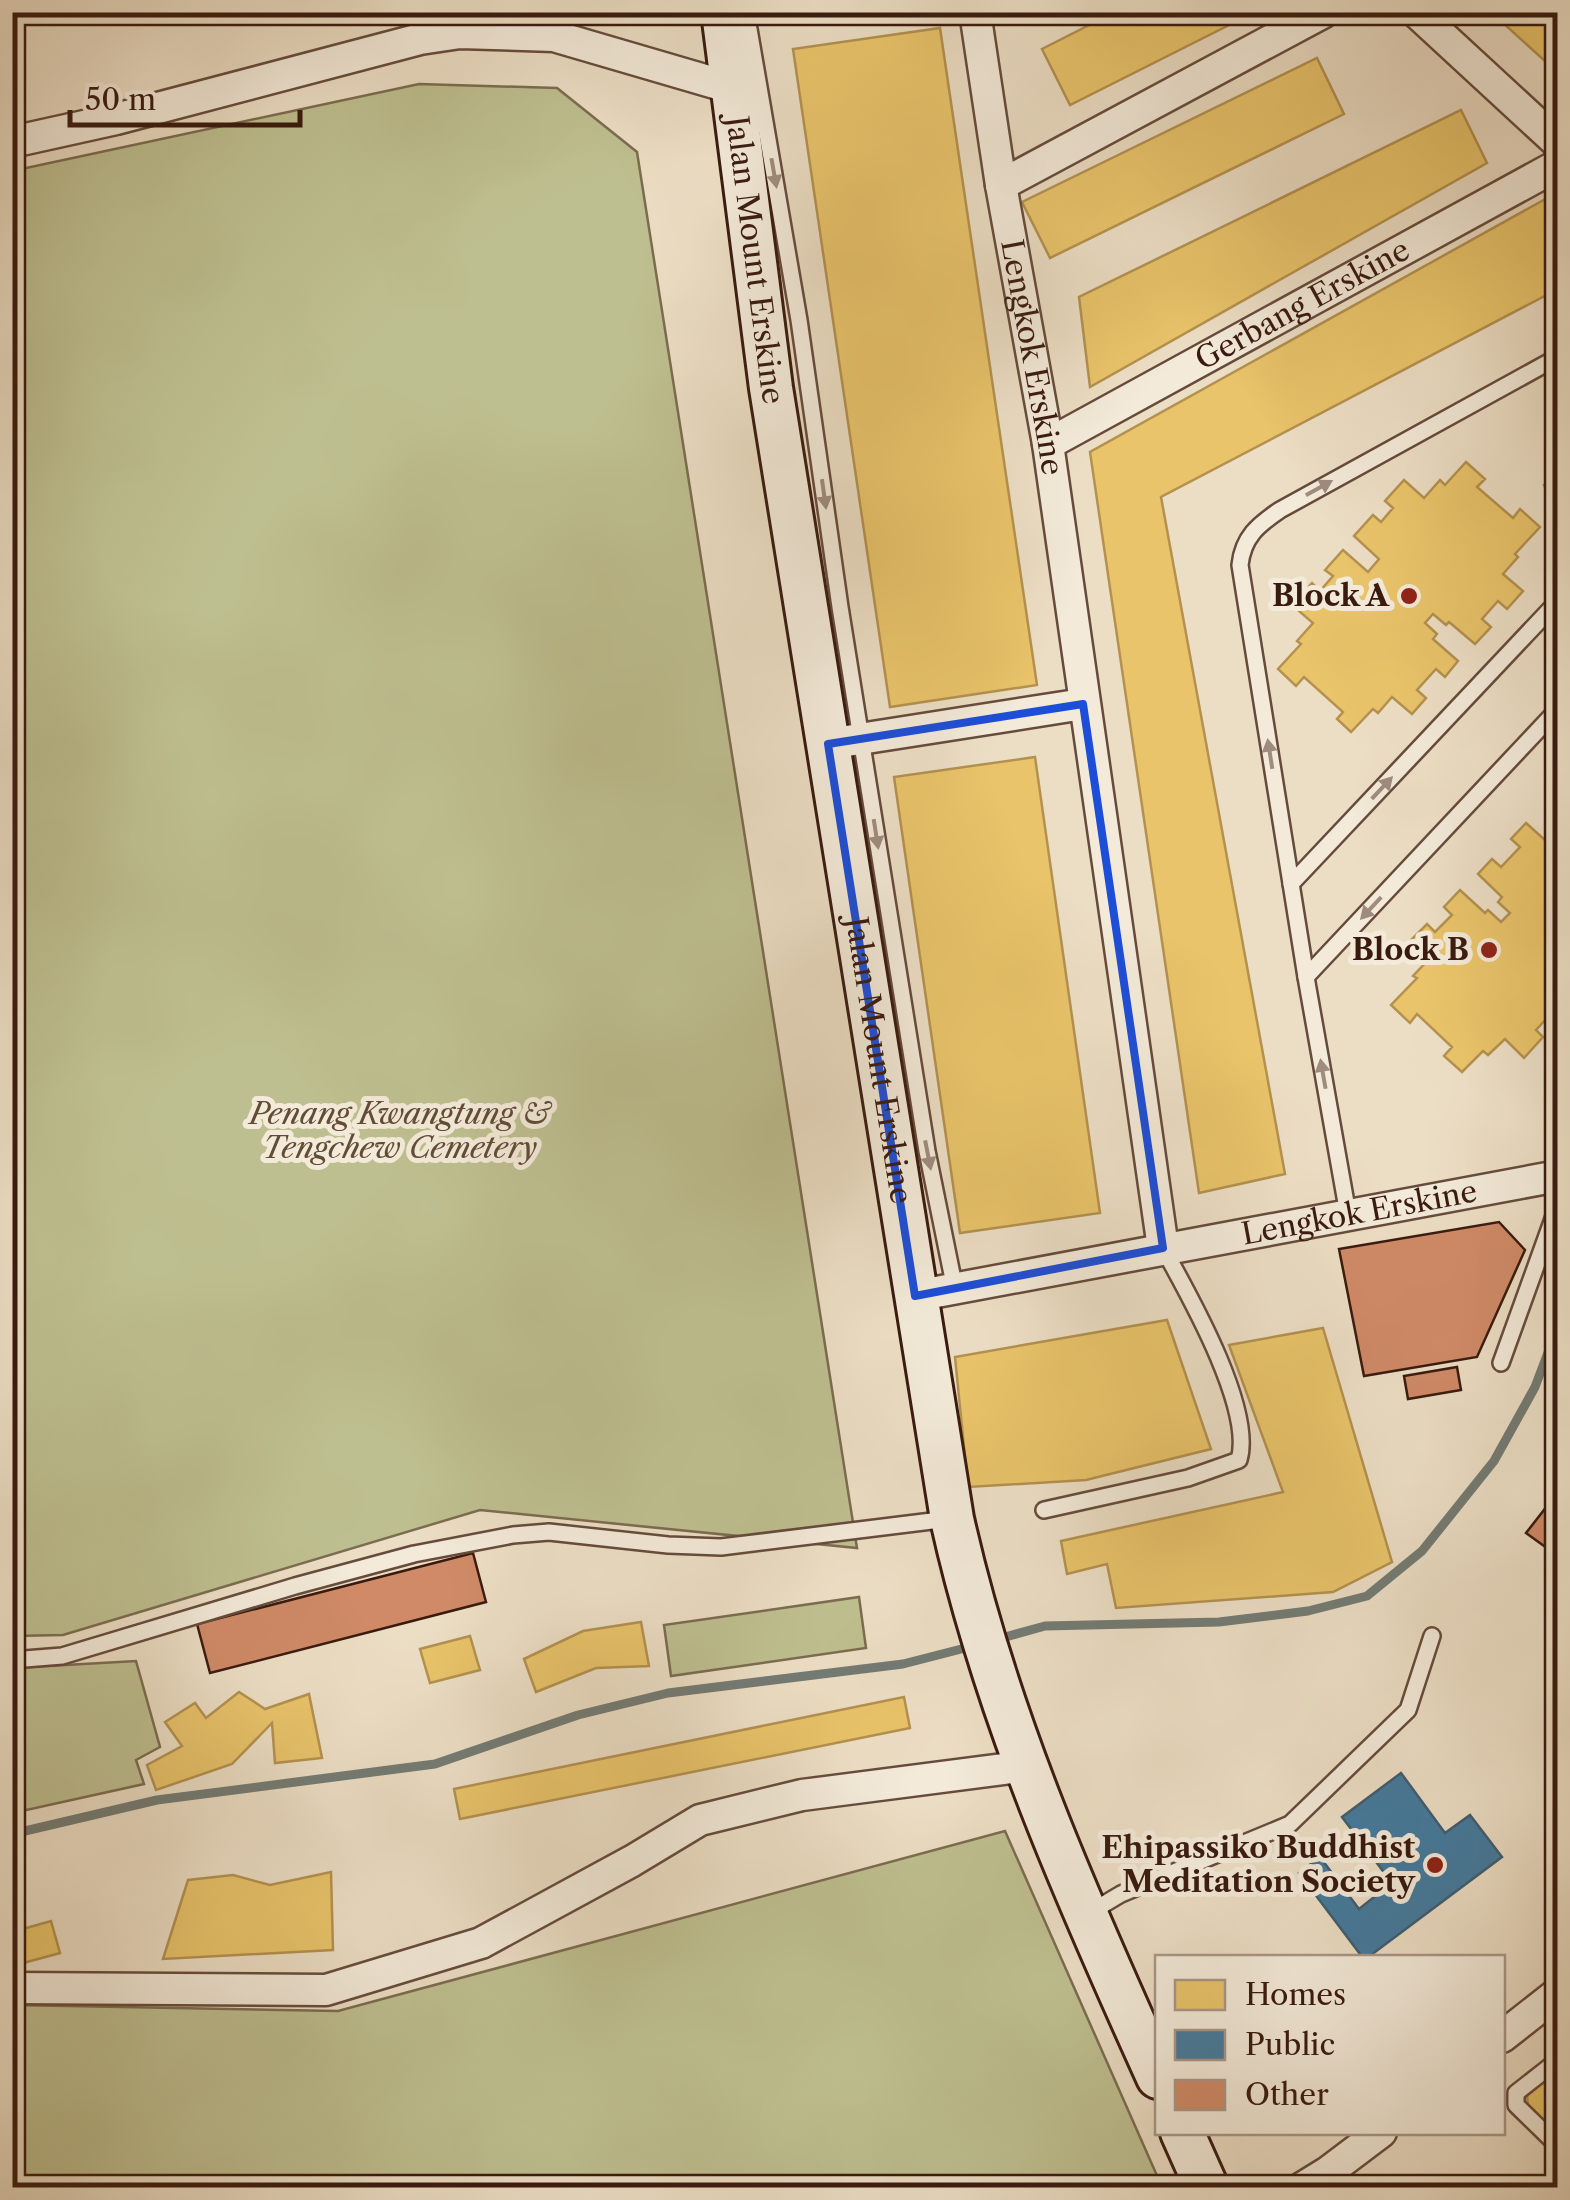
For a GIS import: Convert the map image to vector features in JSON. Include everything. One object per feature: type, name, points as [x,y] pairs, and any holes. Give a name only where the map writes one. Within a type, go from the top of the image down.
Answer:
[{"type":"main road","name":"Jalan Mount Erskine","points":[[722,12],[771,388],[846,741],[935,1293],[952,1519],[976,1620],[1026,1766],[1085,1916],[1155,2070]]},
{"type":"main road","points":[[1183,2135],[1207,2188]]},
{"type":"street","name":"Lengkok Erskine","points":[[975,12],[1048,444],[1163,1248]]},
{"type":"street","points":[[1002,185],[1324,12]]},
{"type":"street","points":[[1416,12],[1558,143]]},
{"type":"street","points":[[12,142],[460,33],[554,36],[732,88]]},
{"type":"street","name":"Gerbang Erskine","points":[[1048,444],[1558,164]]},
{"type":"street","points":[[846,741],[1083,704]]},
{"type":"street","name":"Lengkok Erskine","points":[[935,1293],[1558,1176]]},
{"type":"street","points":[[12,1988],[326,1990],[481,1942],[700,1820],[802,1796],[1026,1766]]},
{"type":"street","points":[[1505,2035],[1558,1993]]},
{"type":"street","points":[[1302,2188],[1377,2135]]},
{"type":"lane","points":[[736,12],[750,30],[799,320],[840,607],[846,741]]},
{"type":"lane","points":[[1348,1214],[1240,565],[1242,546],[1256,527],[1280,510],[1558,356]]},
{"type":"lane","points":[[1291,884],[1558,601]]},
{"type":"lane","points":[[1306,977],[1558,710]]},
{"type":"lane","points":[[1502,1363],[1558,1205]]},
{"type":"lane","points":[[1044,1510],[1188,1478],[1239,1460],[1244,1442],[1223,1373],[1201,1316],[1163,1248]]},
{"type":"lane","points":[[12,1660],[62,1656],[414,1554],[513,1535],[549,1532],[668,1546],[721,1547],[952,1519]]},
{"type":"lane","points":[[1085,1916],[1122,1894],[1290,1824],[1408,1710],[1432,1636]]},
{"type":"lane","points":[[1558,2060],[1516,2093],[1515,2099],[1516,2105],[1558,2146]]},
{"type":"highlighted area","points":[[1083,704],[1163,1248],[915,1296],[828,744]]},
{"type":"green space","name":"Penang Kwangtung & Tengchew Cemetery","points":[[419,84],[557,88],[637,152],[857,1548],[480,1510],[63,1635],[13,1636],[12,171]]},
{"type":"green space","points":[[859,1597],[866,1648],[671,1676],[664,1625]]},
{"type":"green space","points":[[136,1661],[160,1747],[136,1760],[144,1784],[13,1813],[13,1668]]},
{"type":"green space","points":[[1005,1831],[1162,2187],[13,2187],[13,2005],[338,2011]]},
{"type":"building: Homes","points":[[1115,12],[1255,12],[1070,105],[1042,49]]},
{"type":"building: Homes","points":[[1491,12],[1558,12],[1558,73]]},
{"type":"building: Homes","points":[[940,28],[1037,685],[890,707],[793,49]]},
{"type":"building: Homes","points":[[1317,58],[1344,114],[1050,258],[1022,202]]},
{"type":"building: Homes","points":[[1461,110],[1487,163],[1090,387],[1079,297]]},
{"type":"building: Homes","points":[[1558,192],[1558,289],[1161,497],[1285,1174],[1199,1193],[1090,452]]},
{"type":"building: Homes","points":[[1551,399],[1558,399],[1558,442],[1552,442]]},
{"type":"building: Homes","name":"Block A","points":[[1466,462],[1485,479],[1477,487],[1513,518],[1520,509],[1540,527],[1503,574],[1523,591],[1507,609],[1498,601],[1482,619],[1491,627],[1475,644],[1433,614],[1425,623],[1437,634],[1433,639],[1458,661],[1445,677],[1436,669],[1417,690],[1426,698],[1412,714],[1392,697],[1378,713],[1373,709],[1351,732],[1337,719],[1343,712],[1304,677],[1296,686],[1278,669],[1301,644],[1297,641],[1313,623],[1292,605],[1312,583],[1320,591],[1333,576],[1325,570],[1343,550],[1368,572],[1379,559],[1354,536],[1373,515],[1381,522],[1393,508],[1385,501],[1404,480],[1424,498],[1440,480],[1445,485]]},
{"type":"building: Homes","points":[[1558,474],[1558,503],[1553,502],[1544,485]]},
{"type":"building: Homes","points":[[1035,757],[1100,1213],[960,1233],[894,777]]},
{"type":"building: Homes","name":"Block B","points":[[1526,823],[1546,841],[1558,828],[1558,974],[1552,980],[1558,985],[1558,1022],[1549,1016],[1536,1030],[1543,1037],[1524,1058],[1505,1039],[1488,1055],[1483,1051],[1462,1072],[1444,1056],[1452,1047],[1417,1014],[1410,1023],[1391,1005],[1429,959],[1410,941],[1427,924],[1435,932],[1452,915],[1444,907],[1460,890],[1501,922],[1510,913],[1498,902],[1502,897],[1478,874],[1492,859],[1501,867],[1520,847],[1511,839]]},
{"type":"building: Homes","points":[[1167,1320],[1211,1449],[1086,1480],[968,1487],[955,1357]]},
{"type":"building: Homes","points":[[1323,1328],[1392,1562],[1333,1592],[1116,1608],[1107,1564],[1067,1574],[1061,1541],[1283,1492],[1229,1345]]},
{"type":"building: Homes","points":[[641,1622],[649,1666],[596,1668],[536,1692],[524,1659],[583,1631]]},
{"type":"building: Homes","points":[[470,1636],[480,1670],[430,1683],[420,1649]]},
{"type":"building: Homes","points":[[239,1692],[265,1709],[309,1694],[322,1758],[275,1763],[272,1723],[232,1764],[156,1790],[147,1765],[182,1746],[165,1722],[195,1703],[206,1718]]},
{"type":"building: Homes","points":[[904,1697],[910,1728],[460,1819],[454,1789]]},
{"type":"building: Homes","points":[[331,1872],[333,1950],[163,1959],[188,1880],[233,1875],[270,1885]]},
{"type":"building: Homes","points":[[51,1921],[60,1953],[12,1966],[12,1932]]},
{"type":"building: Homes","points":[[1558,2068],[1558,2136],[1528,2107],[1527,2094]]},
{"type":"building: Public","name":"Ehipassiko Buddhist Meditation Society","points":[[1401,1773],[1445,1833],[1470,1815],[1502,1857],[1371,1955],[1361,1955],[1299,1873],[1320,1857],[1359,1909],[1392,1883],[1342,1817]]},
{"type":"building: Other","points":[[761,12],[820,12],[819,21],[761,17]]},
{"type":"building: Other","points":[[1499,1222],[1525,1250],[1477,1357],[1364,1376],[1339,1249]]},
{"type":"building: Other","points":[[1457,1367],[1461,1390],[1408,1399],[1404,1376]]},
{"type":"building: Other","points":[[1558,1492],[1558,1556],[1526,1533]]},
{"type":"building: Other","points":[[473,1553],[486,1602],[210,1673],[197,1624]]},
{"type":"waterway","points":[[998,1639],[1045,1626],[1219,1622],[1308,1611],[1367,1596],[1422,1551],[1494,1461],[1535,1387],[1558,1326]]},
{"type":"waterway","points":[[12,1834],[157,1800],[435,1764],[578,1715],[668,1693],[903,1664],[973,1646]]},
{"type":"place","name":"Block A","points":[[1409,596]]},
{"type":"place","name":"Block B","points":[[1489,950]]},
{"type":"place","name":"Ehipassiko Buddhist Meditation Society","points":[[1435,1865]]}]
